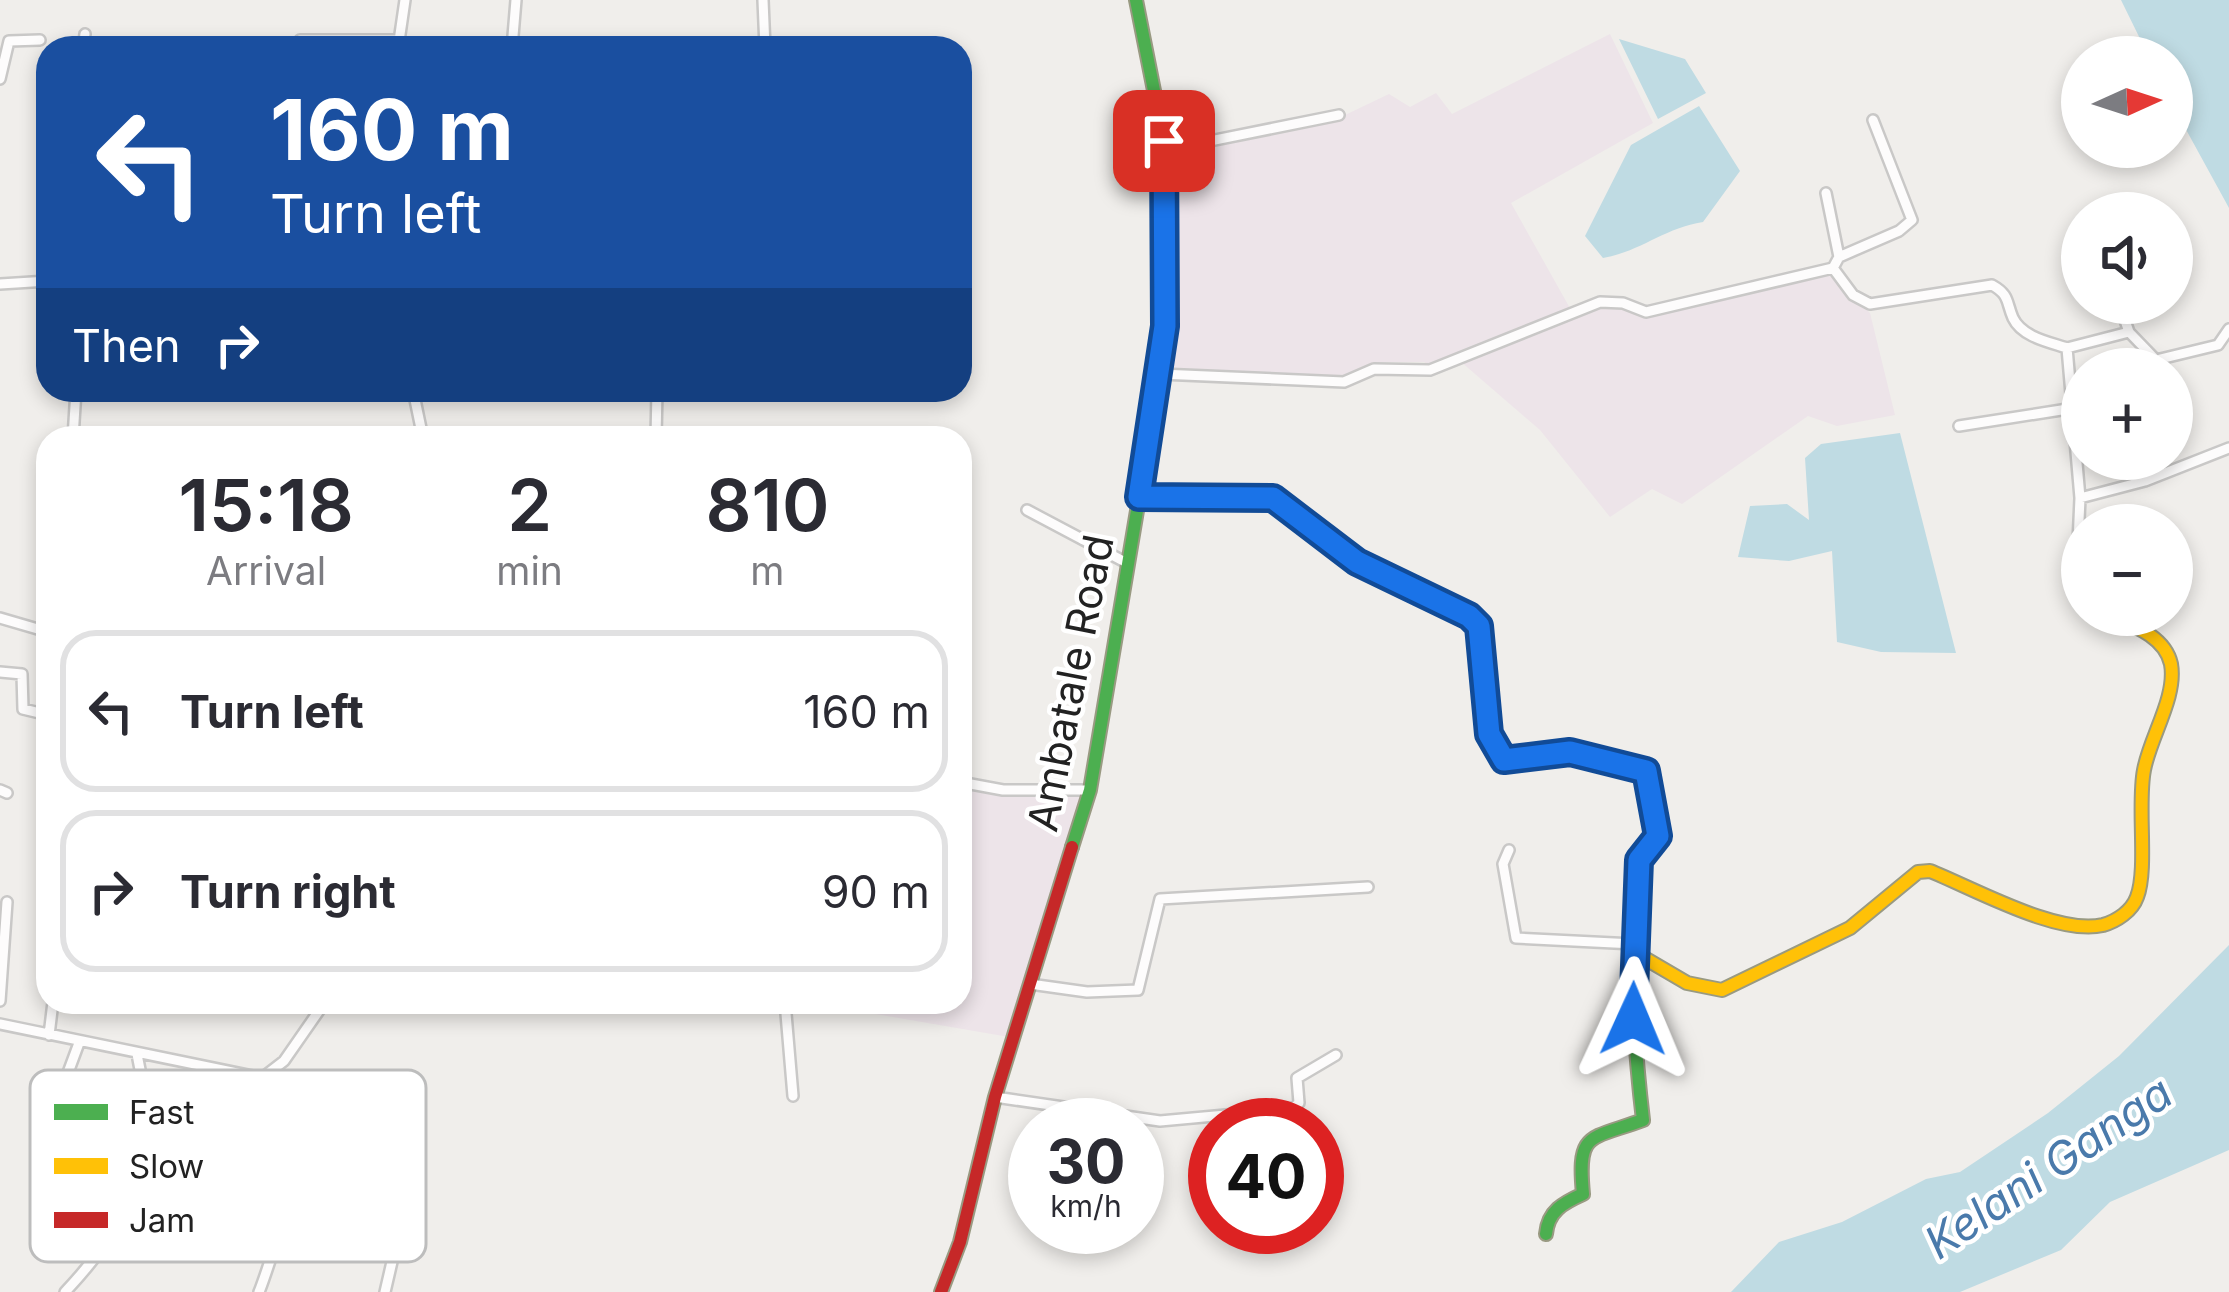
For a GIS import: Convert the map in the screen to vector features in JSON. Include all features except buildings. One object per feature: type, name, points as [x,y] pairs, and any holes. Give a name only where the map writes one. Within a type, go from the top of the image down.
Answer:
[{"type":"street","points":[[399,36],[405,0]]},
{"type":"street","points":[[513,36],[516,0]]},
{"type":"street","points":[[763,0],[764,36]]},
{"type":"street","name":"Ambatale Road","points":[[941,1292],[961,1242],[995,1097],[1090,790],[1160,374],[1164,141],[1136,0]]},
{"type":"street","points":[[0,80],[9,41],[36,40]]},
{"type":"street","points":[[1164,141],[1238,138],[1339,115]]},
{"type":"street","points":[[1839,257],[1899,231],[1912,220],[1874,120]]},
{"type":"street","points":[[1826,193],[1839,257],[1834,268]]},
{"type":"street","points":[[1160,374],[1344,382],[1374,369],[1430,370],[1600,302],[1623,303],[1646,312],[1834,268]]},
{"type":"street","points":[[1834,268],[1853,295],[1870,304],[1992,285],[2010,300],[2014,322],[2030,335],[2067,347],[2129,332]]},
{"type":"street","points":[[0,284],[36,282]]},
{"type":"street","points":[[2126,324],[2156,360],[2218,345],[2229,329]]},
{"type":"street","points":[[1959,426],[2061,410]]},
{"type":"street","points":[[2080,498],[2145,481],[2229,448]]},
{"type":"street","points":[[2079,480],[2080,504]]},
{"type":"street","points":[[1139,497],[1273,498],[1357,562],[1469,616],[1479,626],[1489,734],[1504,760],[1570,752],[1646,771],[1658,836],[1639,860],[1634,948],[1634,1046],[1643,1120],[1587,1141],[1579,1155],[1583,1194],[1563,1203],[1547,1220],[1546,1234]]},
{"type":"street","points":[[1027,510],[1127,563]]},
{"type":"street","points":[[0,618],[36,628]]},
{"type":"street","points":[[1509,850],[1503,864],[1516,938],[1634,948],[1706,991],[1722,990],[1850,928],[1918,872],[1930,871],[2074,926],[2116,923],[2131,912],[2139,895],[2143,773],[2173,677],[2166,652],[2153,636]]},
{"type":"street","points":[[0,672],[22,674],[23,709],[36,712]]},
{"type":"street","points":[[972,784],[1003,790],[1090,790]]},
{"type":"street","points":[[1030,985],[1087,992],[1138,990],[1160,899],[1368,887]]},
{"type":"street","points":[[0,1001],[7,902]]},
{"type":"street","points":[[49,1035],[52,1014]]},
{"type":"street","points":[[275,1070],[316,1014]]},
{"type":"street","points":[[786,1014],[793,1096]]},
{"type":"street","points":[[0,1024],[220,1070]]},
{"type":"street","points":[[69,1070],[79,1043]]},
{"type":"street","points":[[137,1054],[139,1070]]},
{"type":"street","points":[[995,1097],[1130,1118],[1219,1118],[1292,1108],[1299,1103],[1297,1078],[1301,1072],[1336,1055]]},
{"type":"street","points":[[65,1292],[90,1262]]},
{"type":"street","points":[[260,1292],[271,1262]]},
{"type":"street","points":[[385,1292],[392,1262]]},
{"type":"shaded area","points":[[1610,34],[1653,123],[1511,203],[1571,310],[1432,367],[1424,362],[1375,362],[1342,376],[1167,369],[1175,248],[1171,143],[1343,116],[1389,94],[1410,107],[1436,93],[1452,114]]},
{"type":"shaded area","points":[[1827,273],[1870,313],[1895,415],[1837,426],[1808,416],[1682,504],[1652,489],[1610,517],[1540,430],[1460,361],[1600,306],[1622,307],[1642,318]]},
{"type":"shaded area","points":[[972,791],[1010,797],[1082,795],[1009,1037],[875,1014],[972,1014]]},
{"type":"water","points":[[2121,0],[2229,0],[2229,208],[2193,142],[2193,36],[2139,36]]},
{"type":"water","points":[[1619,39],[1685,59],[1706,93],[1658,119]]},
{"type":"water","points":[[1699,106],[1740,171],[1703,222],[1603,258],[1585,236],[1631,145]]},
{"type":"water","points":[[1900,433],[1956,653],[1881,652],[1837,642],[1832,551],[1789,561],[1738,557],[1750,506],[1787,504],[1809,520],[1805,458],[1821,444]]},
{"type":"water","name":"Kelani Ganga","points":[[2229,945],[2229,1150],[2110,1202],[2061,1250],[1960,1292],[1731,1292],[1779,1242],[1842,1222],[1926,1179],[1960,1172],[2048,1113],[2119,1056]]},
{"type":"traffic: fast","points":[[1072,847],[1090,790],[1160,374],[1164,141],[1136,0]]},
{"type":"traffic: fast","points":[[1486,704],[1489,733],[1504,760],[1570,752],[1646,771],[1658,836],[1640,858],[1632,909],[1632,985],[1643,1120],[1590,1141],[1582,1159],[1583,1194],[1558,1209],[1546,1234]]},
{"type":"traffic: slow","points":[[1634,952],[1687,983],[1722,990],[1850,928],[1918,872],[1930,871],[2063,924],[2084,927],[2114,921],[2135,902],[2140,885],[2144,770],[2172,677],[2168,654],[2150,636]]},
{"type":"traffic: jam","points":[[1139,497],[1273,498],[1357,562],[1469,616],[1479,626],[1486,704]]},
{"type":"traffic: jam","points":[[941,1292],[960,1242],[995,1097],[1072,847]]},
{"type":"route","points":[[1164,141],[1165,326],[1139,497],[1273,498],[1357,562],[1469,616],[1479,626],[1489,734],[1504,760],[1570,752],[1646,771],[1658,836],[1656,844],[1641,851],[1639,860],[1633,922],[1633,1019]]}]
